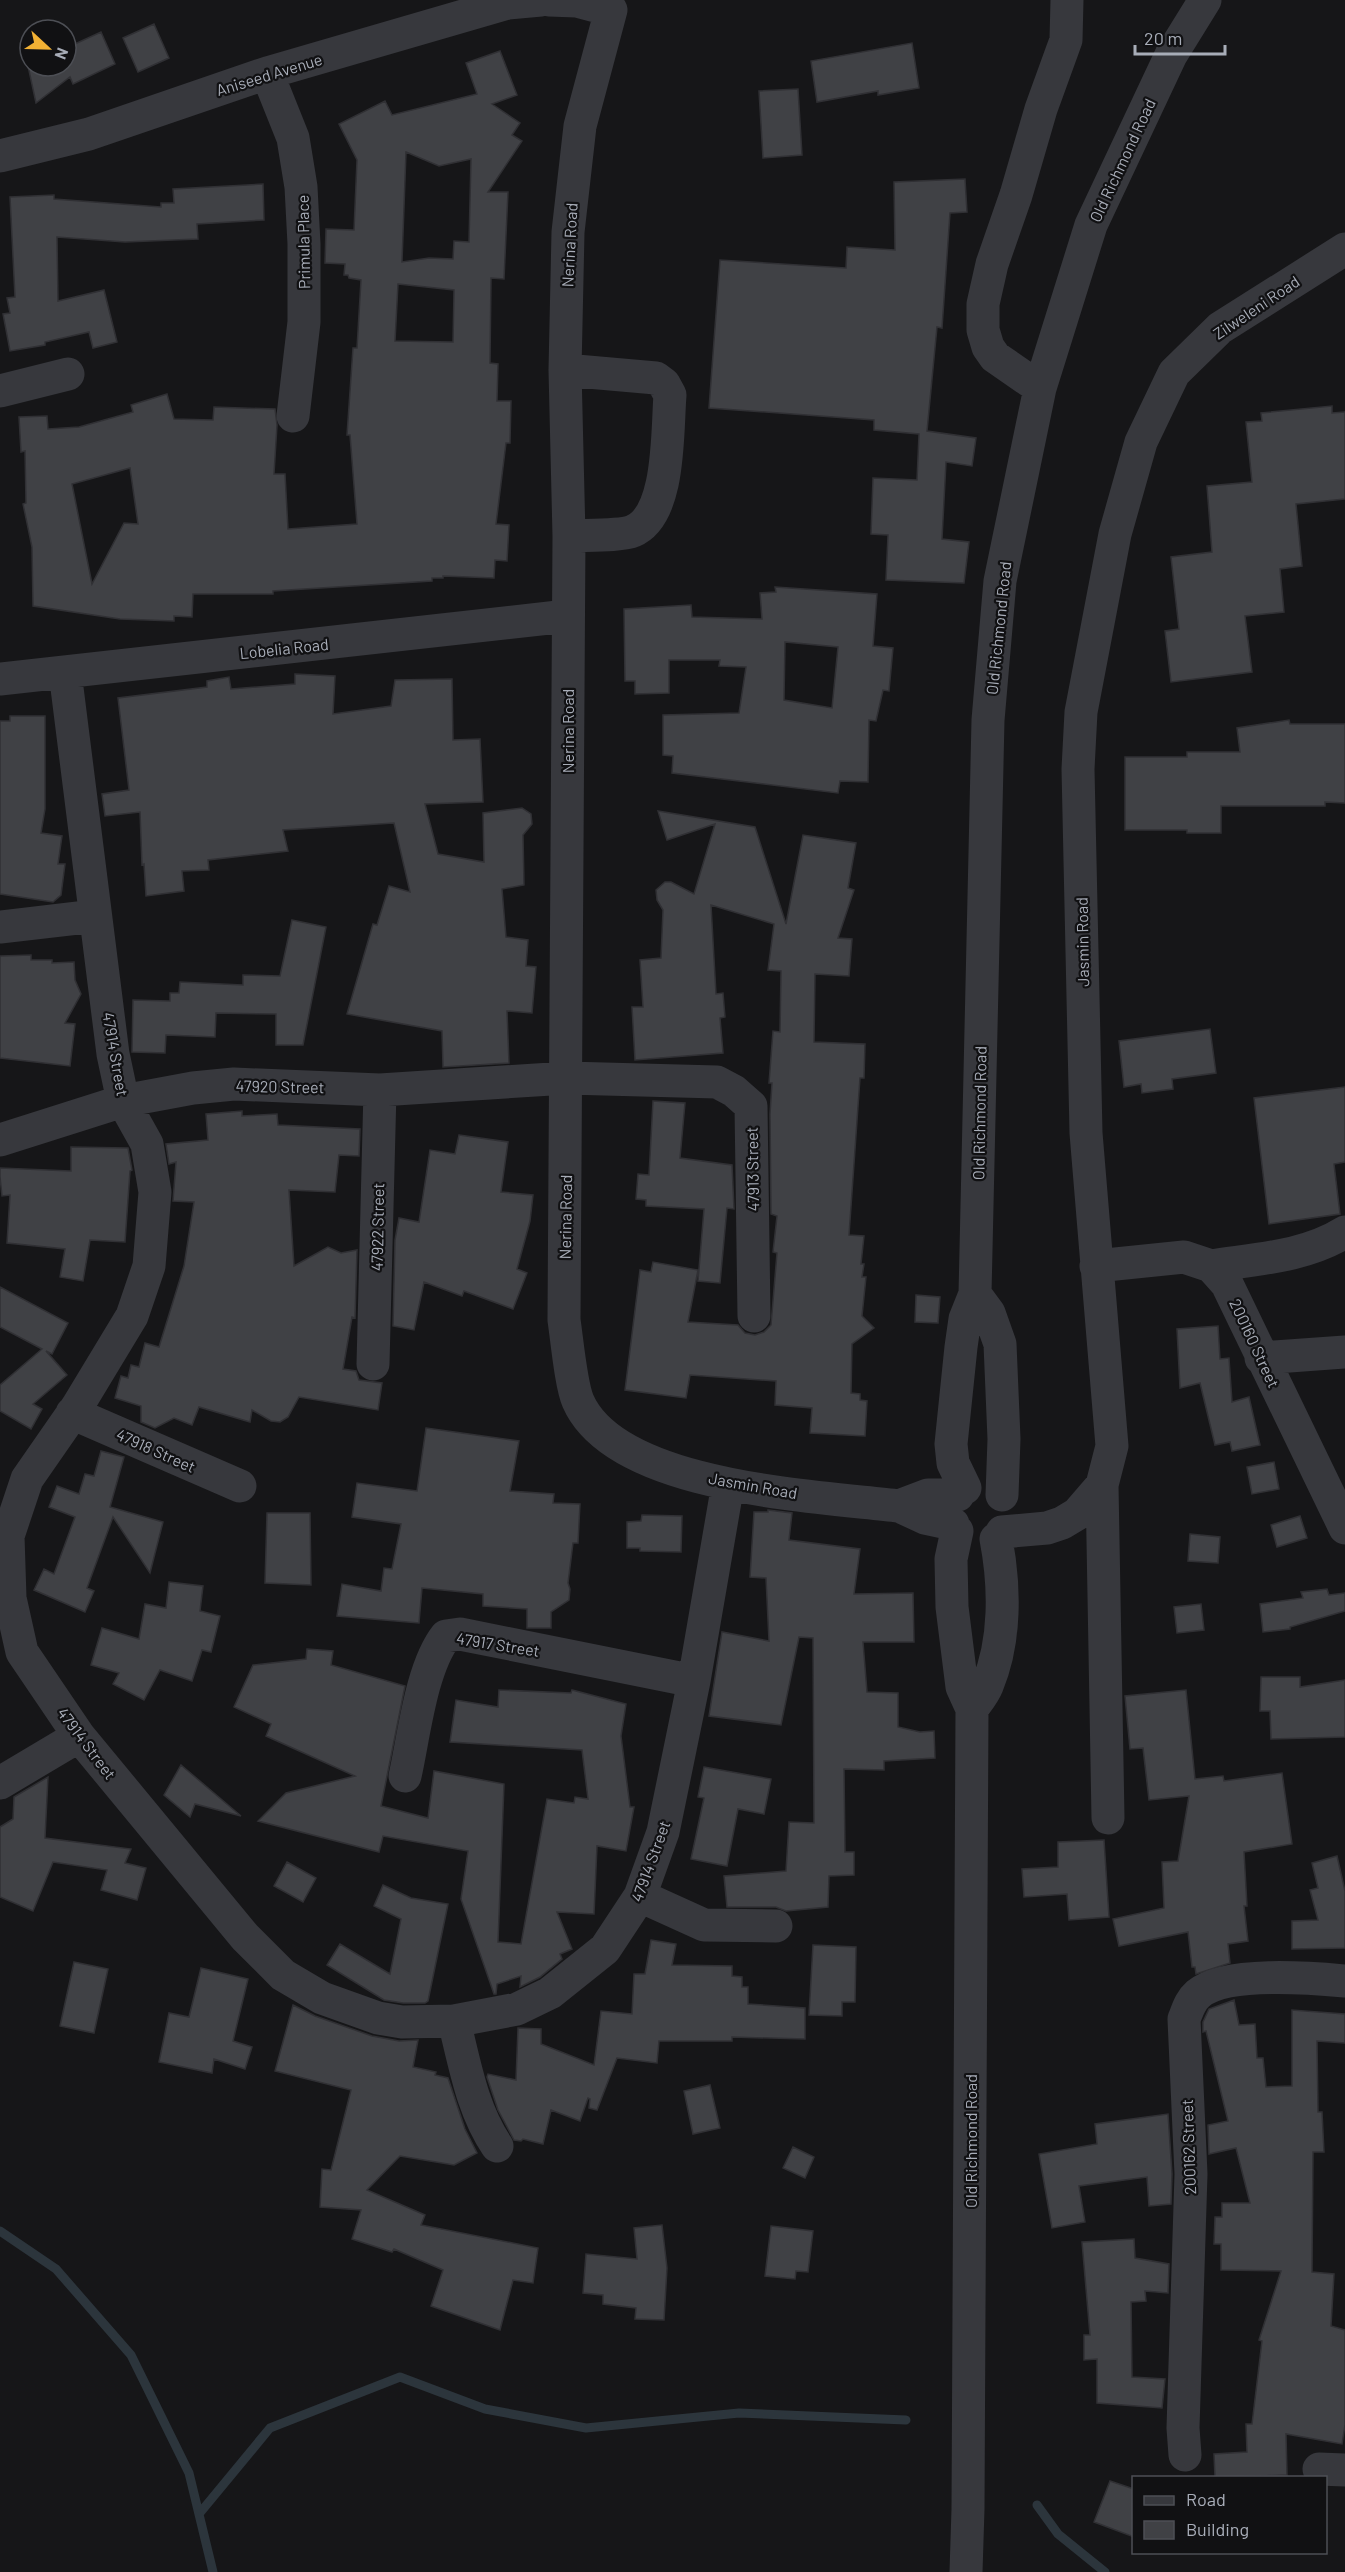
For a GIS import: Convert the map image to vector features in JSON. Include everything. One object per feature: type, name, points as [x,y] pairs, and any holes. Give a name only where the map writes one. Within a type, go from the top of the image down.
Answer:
[{"type":"street","name":"Aniseed Avenue","points":[[0,156],[89,134],[267,73],[508,3],[541,0]]},
{"type":"street","name":"Nerina Road","points":[[549,0],[577,1],[611,10],[580,126],[567,232],[565,370],[569,536],[564,1320],[577,1400],[591,1422],[613,1443]]},
{"type":"street","points":[[1041,388],[995,357],[988,347],[983,330],[983,304],[992,264],[1016,195],[1041,109],[1066,40],[1067,0]]},
{"type":"street","name":"Old Richmond Road","points":[[966,2572],[969,2509],[972,1709],[962,1687],[952,1607],[951,1559],[958,1510],[951,1444],[965,1319],[975,1294],[988,720],[1000,581],[1041,388],[1091,225],[1171,55],[1205,0]]},
{"type":"street","name":"Primula Place","points":[[267,73],[293,138],[302,187],[304,322],[293,416]]},
{"type":"street","name":"Zilweleni Road","points":[[1174,374],[1220,328],[1345,249]]},
{"type":"street","points":[[565,370],[656,378],[664,384],[670,395],[662,486],[656,507],[647,522],[632,532],[569,536]]},
{"type":"street","points":[[0,391],[68,374]]},
{"type":"street","name":"Jasmin Road","points":[[1002,1517],[1047,1528],[1062,1523],[1077,1514],[1102,1485],[1112,1446],[1086,1133],[1078,791],[1081,712],[1119,522],[1141,442],[1174,374]]},
{"type":"street","name":"Lobelia Road","points":[[0,679],[567,616]]},
{"type":"street","name":"47914 Street","points":[[66,672],[113,1054],[123,1101],[147,1144],[155,1192],[149,1266],[132,1316],[72,1413],[27,1479],[8,1536],[10,1598],[22,1652],[79,1736],[245,1937],[283,1975],[322,1998],[378,2018],[402,2022],[454,2022],[517,2009],[550,1993],[605,1949],[640,1896],[663,1832],[694,1681],[728,1484]]},
{"type":"street","points":[[0,927],[95,916]]},
{"type":"street","name":"47920 Street","points":[[0,1140],[123,1101],[193,1088],[234,1084],[380,1090],[567,1078]]},
{"type":"street","name":"47913 Street","points":[[567,1078],[717,1082],[734,1091],[750,1106],[754,1316]]},
{"type":"street","name":"47922 Street","points":[[373,1364],[380,1090]]},
{"type":"street","points":[[1096,1266],[1184,1257],[1211,1266],[1291,1254],[1345,1232]]},
{"type":"street","name":"200160 Street","points":[[1211,1266],[1227,1284],[1345,1528]]},
{"type":"street","points":[[972,1709],[987,1688],[997,1657],[1003,1602],[1004,1439],[1000,1344],[989,1313],[975,1294]]},
{"type":"street","points":[[1261,1358],[1345,1352]]},
{"type":"street","name":"47918 Street","points":[[72,1413],[240,1486]]},
{"type":"street","name":"Jasmin Road","points":[[613,1443],[655,1463],[728,1484],[899,1506],[928,1495],[958,1510]]},
{"type":"street","points":[[985,1485],[1002,1517],[975,1542],[958,1510],[985,1485]]},
{"type":"street","points":[[1102,1485],[1108,1818]]},
{"type":"street","name":"47917 Street","points":[[405,1776],[427,1676],[435,1649],[446,1636],[460,1634],[694,1681]]},
{"type":"street","points":[[0,1783],[79,1736]]},
{"type":"street","points":[[640,1896],[704,1925],[776,1926]]},
{"type":"street","name":"200162 Street","points":[[1185,2455],[1191,2174],[1184,2019],[1190,2004],[1199,1993],[1214,1985],[1290,1977],[1345,1981]]},
{"type":"street","points":[[454,2022],[474,2103],[497,2146]]},
{"type":"building","points":[[154,24],[169,58],[138,72],[123,38]]},
{"type":"building","points":[[101,32],[115,64],[73,84],[70,78],[78,78],[78,43]]},
{"type":"building","points":[[912,43],[919,88],[878,95],[878,91],[817,102],[811,61]]},
{"type":"building","points":[[500,51],[517,95],[492,104],[520,123],[512,135],[522,141],[488,192],[508,192],[504,279],[491,278],[490,363],[498,364],[497,401],[511,401],[510,443],[506,443],[496,524],[509,525],[507,561],[495,560],[494,578],[443,576],[443,578],[432,578],[432,581],[273,591],[273,594],[193,594],[192,617],[174,616],[174,621],[120,619],[33,606],[32,547],[23,504],[26,503],[25,451],[21,452],[19,417],[47,416],[48,429],[79,427],[133,412],[131,405],[167,394],[174,419],[213,420],[214,407],[275,409],[277,425],[274,474],[285,474],[288,529],[357,524],[350,435],[347,435],[353,348],[357,348],[361,280],[344,275],[345,264],[325,263],[326,229],[354,230],[357,160],[339,124],[385,101],[392,115],[477,94],[466,63]],"holes":[[[406,152],[439,166],[471,159],[469,242],[454,241],[453,259],[429,258],[402,262]],[[398,284],[454,290],[453,342],[395,341]],[[130,468],[138,524],[124,523],[92,584],[72,484]]]},
{"type":"building","points":[[31,78],[69,78],[36,103]]},
{"type":"building","points":[[798,89],[802,155],[763,158],[759,91]]},
{"type":"building","points":[[965,179],[967,212],[950,213],[942,328],[937,327],[927,431],[976,438],[972,466],[946,462],[942,539],[969,542],[964,583],[886,580],[888,535],[871,534],[873,478],[917,480],[919,434],[874,430],[874,420],[709,408],[720,260],[846,268],[847,247],[895,250],[894,182]]},
{"type":"building","points":[[263,184],[264,220],[197,224],[198,239],[125,242],[57,237],[58,301],[104,290],[117,342],[93,348],[89,332],[45,342],[45,345],[10,351],[3,314],[10,313],[7,298],[15,297],[10,197],[54,195],[54,199],[161,207],[161,203],[174,203],[173,189]]},
{"type":"building","points":[[1332,406],[1332,413],[1345,412],[1345,499],[1296,504],[1302,566],[1280,569],[1284,612],[1245,616],[1252,672],[1171,682],[1165,631],[1179,629],[1171,557],[1212,552],[1207,486],[1252,482],[1246,422],[1262,421],[1261,413]]},
{"type":"building","points":[[775,587],[877,594],[873,646],[893,648],[889,691],[883,690],[876,721],[869,720],[868,782],[840,781],[838,793],[672,773],[673,756],[663,755],[663,715],[739,713],[746,667],[719,666],[720,660],[669,660],[669,693],[635,694],[635,681],[625,681],[624,609],[691,605],[692,617],[762,619],[760,593],[776,592]],"holes":[[[785,642],[838,647],[832,708],[784,700]]]},
{"type":"building","points":[[295,674],[335,676],[333,714],[391,706],[395,680],[452,679],[453,740],[480,739],[483,802],[425,804],[438,854],[484,862],[483,813],[522,808],[531,814],[532,824],[523,835],[524,885],[502,889],[506,937],[528,940],[526,966],[536,967],[532,1013],[507,1011],[509,1063],[443,1067],[442,1031],[347,1014],[373,924],[377,925],[389,886],[410,892],[394,823],[283,830],[288,851],[208,860],[209,870],[182,871],[184,891],[146,896],[140,812],[105,816],[102,794],[129,790],[118,698],[207,687],[207,681],[229,677],[231,689],[295,684]]},
{"type":"building","points":[[10,716],[45,716],[45,809],[41,833],[62,836],[58,864],[65,864],[61,895],[53,902],[0,894],[0,721],[10,721]]},
{"type":"building","points":[[1289,720],[1290,724],[1345,724],[1345,803],[1325,802],[1325,806],[1221,806],[1221,833],[1187,833],[1187,830],[1125,830],[1125,757],[1187,757],[1187,752],[1240,752],[1237,728]]},
{"type":"building","points":[[658,811],[755,827],[786,924],[803,835],[856,843],[848,888],[854,890],[838,938],[852,939],[849,976],[815,974],[814,1042],[865,1044],[864,1078],[860,1078],[849,1235],[864,1236],[861,1264],[864,1264],[862,1277],[866,1277],[862,1316],[874,1328],[852,1344],[851,1393],[860,1394],[860,1400],[867,1401],[865,1436],[810,1433],[812,1408],[775,1405],[776,1381],[690,1375],[686,1398],[625,1390],[640,1270],[651,1272],[653,1262],[698,1270],[688,1322],[738,1325],[745,1333],[755,1335],[764,1332],[771,1325],[777,1253],[773,1252],[777,1216],[771,1214],[772,1083],[769,1083],[773,1031],[780,1032],[781,971],[768,970],[774,924],[711,905],[716,994],[723,993],[725,1017],[720,1018],[723,1053],[635,1060],[632,1007],[643,1007],[640,960],[661,958],[663,910],[657,900],[656,890],[665,882],[671,882],[694,894],[715,824],[667,840]]},
{"type":"building","points":[[292,920],[326,927],[303,1045],[276,1045],[276,1014],[216,1013],[215,1037],[166,1035],[165,1053],[132,1052],[133,1000],[170,1001],[170,993],[179,993],[180,982],[243,985],[243,975],[280,976]]},
{"type":"building","points":[[31,955],[31,960],[52,960],[52,963],[74,962],[75,980],[81,994],[65,1023],[75,1024],[70,1066],[0,1058],[0,956]]},
{"type":"building","points":[[1210,1029],[1216,1073],[1172,1079],[1173,1089],[1142,1093],[1141,1084],[1124,1087],[1119,1041]]},
{"type":"building","points":[[1345,1087],[1345,1162],[1334,1164],[1340,1214],[1269,1224],[1254,1098]]},
{"type":"building","points":[[653,1101],[685,1103],[680,1158],[732,1165],[734,1209],[727,1208],[720,1283],[698,1281],[704,1209],[646,1206],[646,1200],[636,1199],[638,1174],[649,1175]]},
{"type":"building","points":[[242,1111],[242,1116],[277,1114],[278,1125],[360,1129],[359,1156],[339,1155],[335,1192],[289,1190],[294,1266],[328,1247],[341,1253],[357,1250],[355,1318],[352,1317],[343,1369],[356,1371],[359,1380],[382,1383],[378,1410],[299,1397],[288,1417],[280,1422],[271,1421],[252,1410],[250,1422],[199,1407],[192,1425],[174,1418],[155,1428],[141,1422],[141,1406],[115,1398],[121,1376],[128,1378],[131,1365],[139,1367],[145,1343],[159,1347],[184,1266],[194,1202],[173,1201],[176,1162],[169,1164],[166,1144],[208,1140],[206,1114]]},
{"type":"building","points":[[459,1135],[508,1142],[501,1192],[533,1195],[530,1221],[517,1269],[527,1273],[513,1309],[464,1291],[462,1296],[424,1282],[414,1330],[393,1326],[395,1240],[399,1218],[419,1222],[430,1150],[455,1154]]},
{"type":"building","points":[[71,1147],[128,1148],[132,1170],[130,1171],[125,1242],[90,1240],[83,1281],[60,1277],[65,1249],[7,1243],[10,1195],[2,1196],[0,1177],[0,1168],[71,1171]]},
{"type":"building","points":[[0,1287],[68,1323],[52,1354],[46,1351],[67,1375],[33,1404],[42,1409],[31,1429],[0,1411],[0,1385],[42,1349],[0,1327]]},
{"type":"building","points":[[916,1295],[940,1297],[938,1323],[915,1322]]},
{"type":"building","points":[[1218,1326],[1220,1359],[1229,1358],[1232,1402],[1249,1397],[1260,1445],[1232,1451],[1230,1442],[1215,1445],[1200,1383],[1180,1388],[1177,1329]]},
{"type":"building","points":[[426,1428],[519,1441],[510,1491],[554,1494],[553,1503],[580,1504],[578,1543],[573,1543],[568,1583],[569,1600],[551,1612],[551,1628],[527,1628],[527,1609],[483,1606],[483,1594],[422,1588],[419,1623],[337,1616],[342,1584],[381,1591],[384,1568],[392,1569],[401,1524],[352,1517],[357,1483],[417,1491]]},
{"type":"building","points":[[101,1451],[124,1457],[110,1507],[163,1522],[150,1573],[113,1517],[87,1588],[94,1591],[85,1612],[34,1590],[44,1569],[54,1574],[75,1517],[49,1507],[57,1486],[79,1494],[85,1474],[94,1476]]},
{"type":"building","points":[[1274,1462],[1279,1489],[1252,1494],[1247,1467]]},
{"type":"building","points":[[768,1510],[792,1513],[789,1540],[860,1549],[854,1594],[913,1593],[914,1642],[863,1642],[867,1692],[898,1693],[898,1727],[920,1732],[934,1731],[935,1758],[884,1761],[884,1770],[844,1769],[845,1852],[854,1852],[854,1875],[829,1876],[828,1907],[786,1911],[776,1907],[727,1907],[724,1876],[786,1871],[789,1822],[814,1823],[813,1638],[799,1637],[781,1725],[709,1716],[722,1632],[769,1641],[766,1578],[750,1577],[754,1512],[768,1512]]},
{"type":"building","points":[[267,1513],[310,1513],[311,1585],[265,1583]]},
{"type":"building","points":[[642,1515],[682,1516],[681,1552],[640,1551],[640,1548],[627,1548],[627,1522],[641,1521]]},
{"type":"building","points":[[1300,1516],[1307,1538],[1277,1547],[1271,1525]]},
{"type":"building","points":[[1190,1534],[1220,1537],[1218,1563],[1188,1561]]},
{"type":"building","points":[[169,1582],[203,1586],[200,1611],[220,1616],[211,1652],[202,1650],[192,1681],[160,1670],[144,1700],[113,1684],[119,1673],[91,1665],[102,1628],[139,1639],[145,1604],[166,1608]]},
{"type":"building","points":[[1327,1589],[1329,1595],[1345,1593],[1345,1611],[1290,1627],[1290,1629],[1263,1632],[1260,1604],[1303,1598],[1301,1592]]},
{"type":"building","points":[[1201,1604],[1204,1630],[1177,1633],[1174,1607]]},
{"type":"building","points":[[307,1649],[333,1651],[331,1665],[405,1686],[381,1806],[428,1818],[434,1771],[504,1784],[498,1942],[521,1944],[547,1799],[574,1803],[575,1797],[588,1799],[582,1750],[450,1742],[456,1700],[498,1707],[499,1690],[571,1693],[572,1690],[626,1704],[621,1736],[630,1807],[634,1807],[626,1851],[597,1846],[594,1914],[557,1912],[572,1949],[560,1954],[562,1959],[540,1977],[520,1987],[521,1976],[497,1984],[496,1994],[494,1994],[461,1899],[468,1851],[383,1836],[379,1852],[258,1821],[286,1793],[355,1776],[266,1736],[271,1724],[234,1707],[253,1665],[306,1659]]},
{"type":"building","points":[[1261,1677],[1300,1677],[1300,1687],[1345,1680],[1345,1737],[1271,1739],[1270,1711],[1260,1711]]},
{"type":"building","points":[[1186,1690],[1195,1779],[1223,1776],[1224,1781],[1282,1773],[1292,1844],[1244,1852],[1247,1906],[1244,1906],[1248,1941],[1228,1944],[1230,1963],[1196,1974],[1195,1967],[1192,1967],[1188,1932],[1119,1946],[1113,1919],[1164,1908],[1162,1862],[1178,1861],[1189,1796],[1149,1800],[1143,1748],[1130,1749],[1125,1696]]},
{"type":"building","points":[[181,1765],[241,1816],[195,1804],[190,1817],[164,1795]]},
{"type":"building","points":[[704,1767],[771,1779],[764,1814],[738,1809],[727,1866],[691,1859],[704,1798],[698,1797]]},
{"type":"building","points":[[48,1777],[45,1838],[131,1849],[125,1863],[146,1868],[137,1900],[101,1890],[107,1870],[53,1862],[33,1911],[0,1897],[0,1827],[13,1819],[14,1797]]},
{"type":"building","points":[[1104,1840],[1109,1917],[1069,1920],[1067,1894],[1024,1897],[1022,1869],[1058,1867],[1058,1842]]},
{"type":"building","points":[[1337,1856],[1345,1891],[1345,1948],[1292,1949],[1292,1921],[1318,1920],[1310,1890],[1318,1888],[1312,1863]]},
{"type":"building","points":[[287,1862],[316,1878],[303,1902],[274,1886]]},
{"type":"building","points":[[383,1885],[411,1898],[448,1904],[428,2001],[425,2003],[384,2000],[327,1965],[340,1944],[390,1974],[401,1919],[374,1906]]},
{"type":"building","points":[[651,1940],[676,1944],[672,1965],[732,1966],[732,1976],[742,1977],[742,1987],[748,1987],[748,2004],[805,2008],[805,2039],[732,2037],[732,2041],[659,2041],[657,2063],[617,2058],[597,2110],[589,2108],[590,2099],[588,2098],[580,2121],[551,2110],[543,2144],[523,2139],[514,2140],[498,2110],[487,2077],[488,2074],[516,2080],[518,2028],[541,2029],[541,2044],[594,2065],[601,2011],[632,2014],[634,1974],[645,1974]]},
{"type":"building","points":[[813,1945],[856,1947],[855,2002],[842,2002],[842,2016],[809,2015]]},
{"type":"building","points":[[74,1962],[108,1969],[94,2033],[60,2026]]},
{"type":"building","points":[[201,1968],[248,1979],[233,2041],[252,2047],[245,2069],[214,2059],[212,2073],[159,2062],[169,2013],[189,2017]]},
{"type":"building","points":[[1234,2000],[1239,2025],[1255,2024],[1257,2058],[1263,2058],[1266,2087],[1292,2086],[1292,2010],[1345,2014],[1345,2043],[1317,2041],[1318,2112],[1322,2112],[1324,2152],[1313,2152],[1312,2272],[1334,2274],[1331,2326],[1345,2330],[1345,2425],[1342,2444],[1286,2434],[1287,2475],[1215,2476],[1214,2454],[1247,2452],[1246,2424],[1252,2424],[1262,2341],[1259,2340],[1281,2271],[1221,2270],[1221,2244],[1214,2244],[1215,2217],[1222,2217],[1222,2203],[1250,2203],[1236,2148],[1209,2154],[1208,2125],[1228,2121],[1206,2031],[1203,2032],[1203,2022],[1209,2009]]},
{"type":"building","points":[[293,2005],[315,2016],[372,2036],[399,2041],[418,2040],[413,2067],[436,2072],[435,2075],[448,2078],[465,2129],[477,2153],[454,2165],[400,2156],[367,2190],[425,2215],[421,2225],[538,2248],[533,2283],[513,2280],[500,2330],[431,2306],[443,2270],[394,2249],[392,2252],[352,2239],[361,2210],[320,2207],[322,2169],[331,2170],[351,2090],[275,2071]]},
{"type":"building","points":[[710,2085],[720,2128],[693,2134],[684,2091]]},
{"type":"building","points":[[1168,2114],[1172,2174],[1171,2204],[1149,2206],[1147,2177],[1079,2186],[1085,2222],[1052,2228],[1039,2154],[1097,2144],[1095,2124]]},
{"type":"building","points":[[793,2147],[814,2157],[805,2178],[783,2168]]},
{"type":"building","points":[[662,2225],[667,2268],[664,2320],[635,2319],[636,2308],[603,2304],[603,2295],[583,2293],[586,2254],[637,2259],[634,2228]]},
{"type":"building","points":[[771,2226],[813,2231],[808,2272],[796,2271],[795,2279],[765,2276]]},
{"type":"building","points":[[1134,2239],[1135,2258],[1169,2264],[1168,2293],[1145,2291],[1146,2301],[1131,2302],[1132,2377],[1165,2379],[1162,2408],[1097,2403],[1097,2359],[1084,2360],[1084,2335],[1090,2335],[1082,2242]]},
{"type":"building","points":[[1110,2481],[1132,2488],[1132,2536],[1094,2522]]},
{"type":"waterway","points":[[0,2231],[56,2269],[131,2355],[189,2473],[213,2572]]},
{"type":"waterway","points":[[199,2514],[270,2428],[400,2377],[485,2409],[586,2428],[739,2413],[906,2420]]},
{"type":"waterway","points":[[1037,2505],[1058,2534],[1105,2572]]}]
